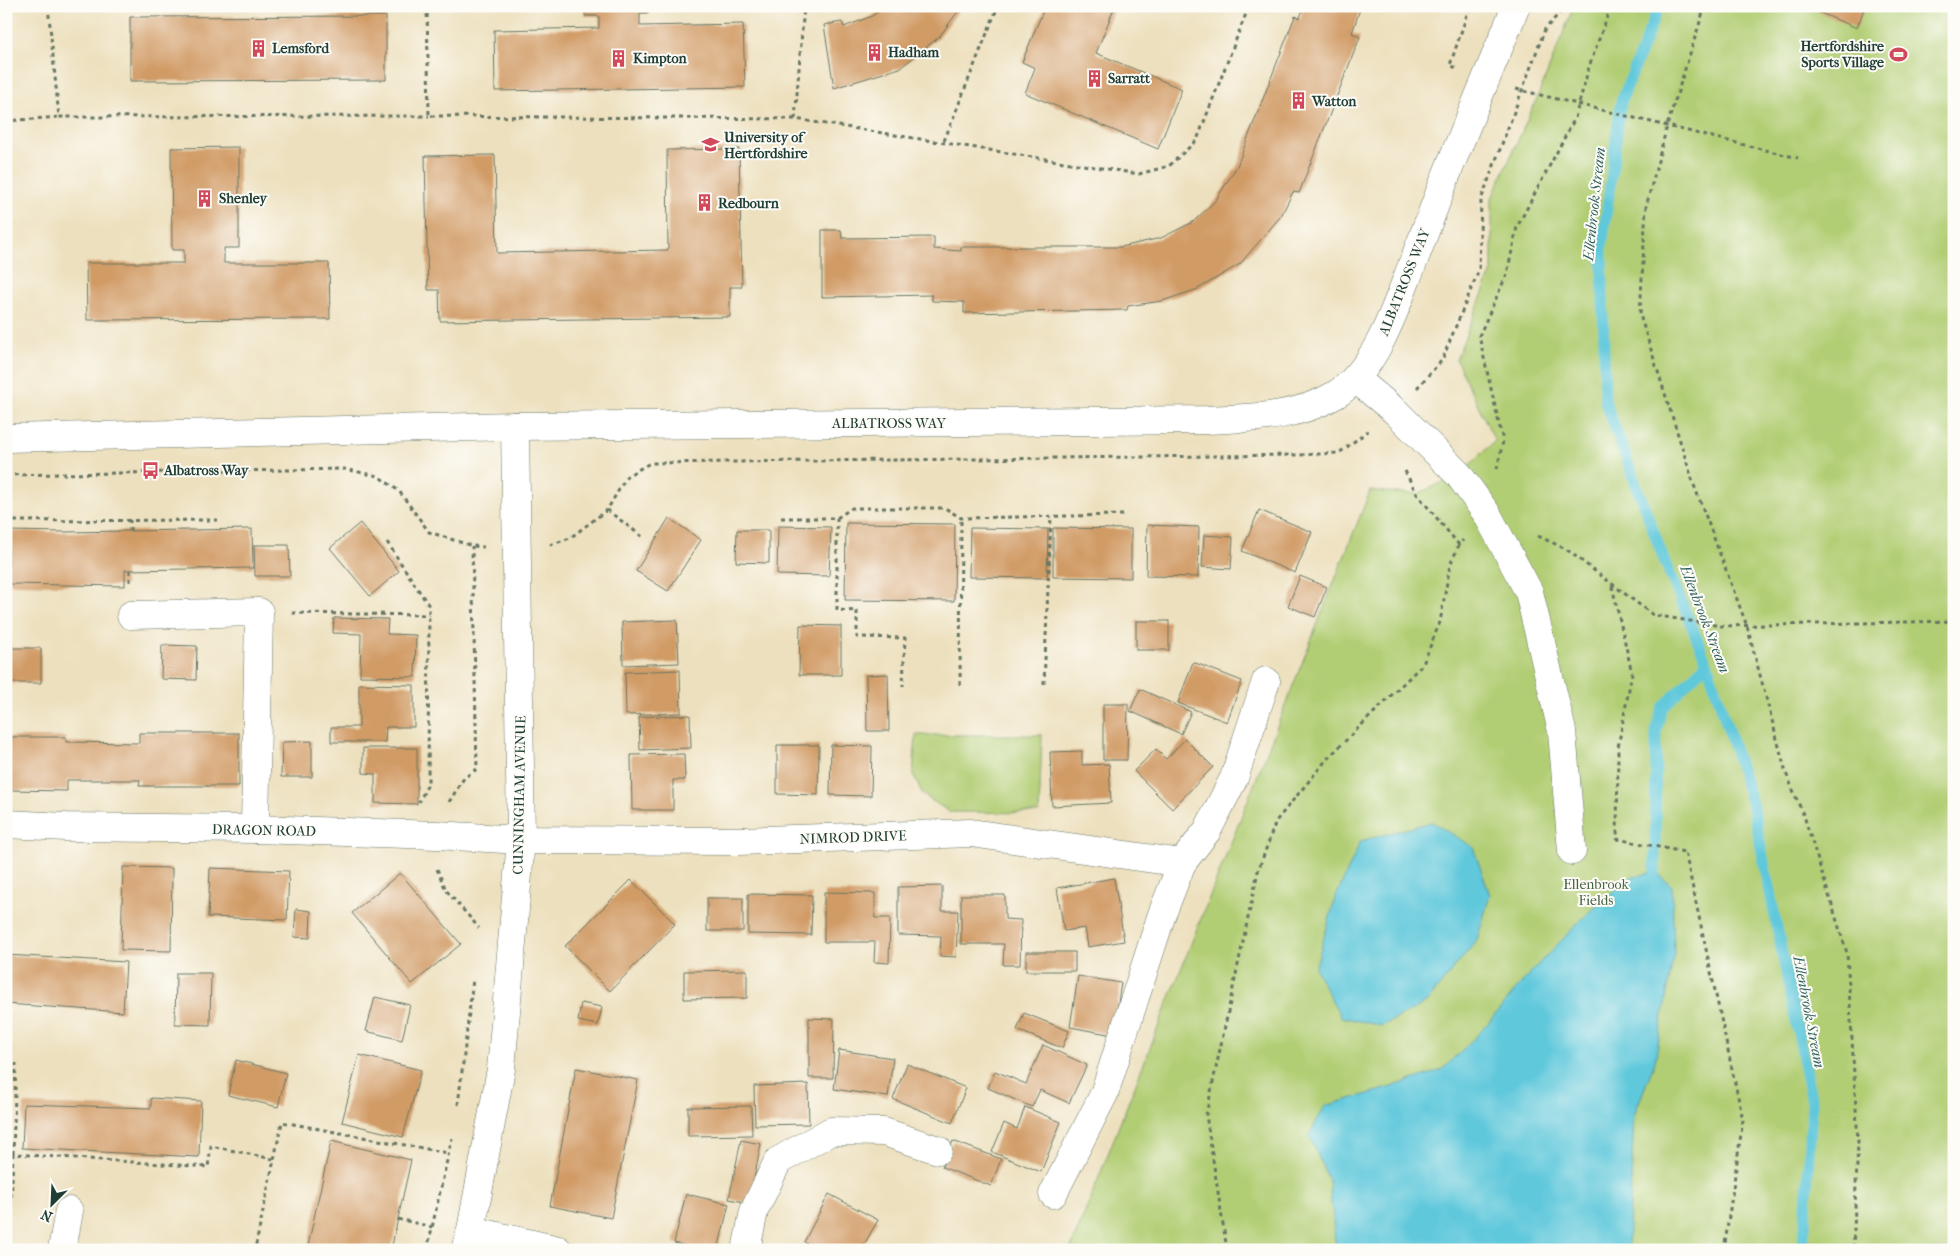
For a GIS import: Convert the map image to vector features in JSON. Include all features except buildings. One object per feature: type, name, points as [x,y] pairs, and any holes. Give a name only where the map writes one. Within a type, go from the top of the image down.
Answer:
[{"type":"street","name":"ALBATROSS WAY","points":[[6,438],[516,426],[1187,420],[1253,418],[1287,414],[1310,407],[1336,395],[1356,379],[1374,351],[1392,316],[1452,161],[1516,6]]},
{"type":"street","points":[[1356,379],[1396,412],[1459,475],[1488,514],[1529,592],[1562,731],[1572,851]]},
{"type":"street","name":"CUNNINGHAM AVENUE","points":[[468,1240],[501,1069],[521,840],[516,426]]},
{"type":"street","points":[[131,615],[259,612],[255,829]]},
{"type":"street","points":[[1053,1194],[1104,1094],[1162,914],[1182,863],[1207,831],[1234,778],[1266,681]]},
{"type":"street","name":"DRAGON ROAD","points":[[6,824],[66,827],[255,829],[521,840]]},
{"type":"street","name":"NIMROD DRIVE","points":[[521,840],[738,841],[971,833],[1182,863]]},
{"type":"street","points":[[746,1250],[754,1211],[778,1161],[831,1131],[884,1132],[938,1150]]},
{"type":"street","points":[[62,1250],[69,1211]]},
{"type":"street","points":[[468,1240],[558,1250]]},
{"type":"path","points":[[48,6],[59,118]]},
{"type":"path","points":[[427,6],[429,116]]},
{"type":"path","points":[[794,119],[803,6],[811,9],[822,6]]},
{"type":"path","points":[[944,141],[998,6]]},
{"type":"path","points":[[6,121],[59,118],[429,116],[794,119],[944,141],[1139,174],[1169,166],[1197,140],[1249,6]]},
{"type":"path","points":[[546,546],[570,538],[607,510],[627,476],[650,462],[1298,456],[1339,453],[1396,412],[1442,360],[1479,270],[1481,200],[1546,29],[1566,6]]},
{"type":"path","points":[[1227,1250],[1206,1115],[1258,871],[1276,821],[1328,758],[1423,664],[1440,622],[1450,565],[1459,545],[1488,514],[1503,441],[1479,336],[1507,274],[1517,227],[1575,118],[1589,67],[1611,6]]},
{"type":"path","points":[[1705,6],[1668,126],[1646,207],[1640,314],[1694,485],[1747,626],[1786,773],[1805,819],[1847,953],[1858,1143],[1853,1250]]},
{"type":"path","points":[[1538,96],[1798,158]]},
{"type":"path","points":[[1404,468],[1417,494],[1459,545]]},
{"type":"path","points":[[6,475],[344,469],[378,476],[399,491],[429,532],[472,546],[477,769],[464,778],[425,835]]},
{"type":"path","points":[[781,518],[837,518],[852,508],[944,508],[961,518],[1123,514]]},
{"type":"path","points":[[607,510],[644,538]]},
{"type":"path","points":[[1488,514],[1566,549],[1653,615],[1721,626],[1954,621]]},
{"type":"path","points":[[1044,684],[1051,516]]},
{"type":"path","points":[[837,518],[837,610],[857,611],[858,637],[905,638],[904,686]]},
{"type":"path","points":[[960,685],[961,518]]},
{"type":"path","points":[[130,520],[130,531]]},
{"type":"path","points":[[6,521],[220,520]]},
{"type":"path","points":[[387,542],[429,606],[428,784],[416,808],[446,890],[479,928],[478,936]]},
{"type":"path","points":[[1612,585],[1632,673],[1618,747],[1617,839],[1686,852],[1743,1120],[1724,1250]]},
{"type":"path","points":[[259,612],[429,615]]},
{"type":"path","points":[[457,1111],[474,972]]},
{"type":"path","points":[[11,1204],[16,1063]]},
{"type":"path","points":[[259,1250],[255,1249],[282,1122],[448,1153]]},
{"type":"path","points":[[427,1250],[452,1136]]},
{"type":"path","points":[[13,1154],[208,1167],[210,1146],[273,1159]]},
{"type":"path","points":[[398,1219],[432,1227]]},
{"type":"green space","name":"Ellenbrook Fields","points":[[1574,6],[1954,6],[1954,1250],[1070,1250],[1370,491],[1417,494],[1459,475],[1495,441],[1456,359],[1492,271],[1492,198],[1538,96]]},
{"type":"green space","points":[[916,735],[1042,735],[1039,813],[950,812],[923,795],[913,774]]},
{"type":"water","points":[[1432,822],[1473,847],[1490,895],[1477,940],[1426,1003],[1382,1026],[1341,1017],[1315,969],[1335,899],[1361,841]]},
{"type":"water","points":[[1655,871],[1672,886],[1674,953],[1655,1062],[1634,1115],[1628,1250],[1336,1250],[1329,1181],[1309,1135],[1325,1106],[1442,1070],[1483,1029],[1530,973],[1582,919],[1627,879]]},
{"type":"waterway","name":"Ellenbrook Stream","points":[[1659,6],[1621,102],[1602,247],[1605,401],[1666,565],[1707,663],[1753,807],[1812,1103],[1805,1227],[1801,1250]]},
{"type":"waterway","points":[[1655,871],[1656,731],[1662,708],[1707,663]]},
{"type":"place","name":"Lemsford","points":[[258,48]]},
{"type":"place","name":"Hadham","points":[[874,52]]},
{"type":"place","name":"Hertfordshire Sports Village","points":[[1898,54]]},
{"type":"place","name":"Kimpton","points":[[619,58]]},
{"type":"place","name":"Sarratt","points":[[1094,78]]},
{"type":"place","name":"Watton","points":[[1298,101]]},
{"type":"place","name":"University of Hertfordshire","points":[[710,145]]},
{"type":"place","name":"Shenley","points":[[205,198]]},
{"type":"place","name":"Redbourn","points":[[704,203]]},
{"type":"place","name":"Albatross Way","points":[[150,470]]}]
